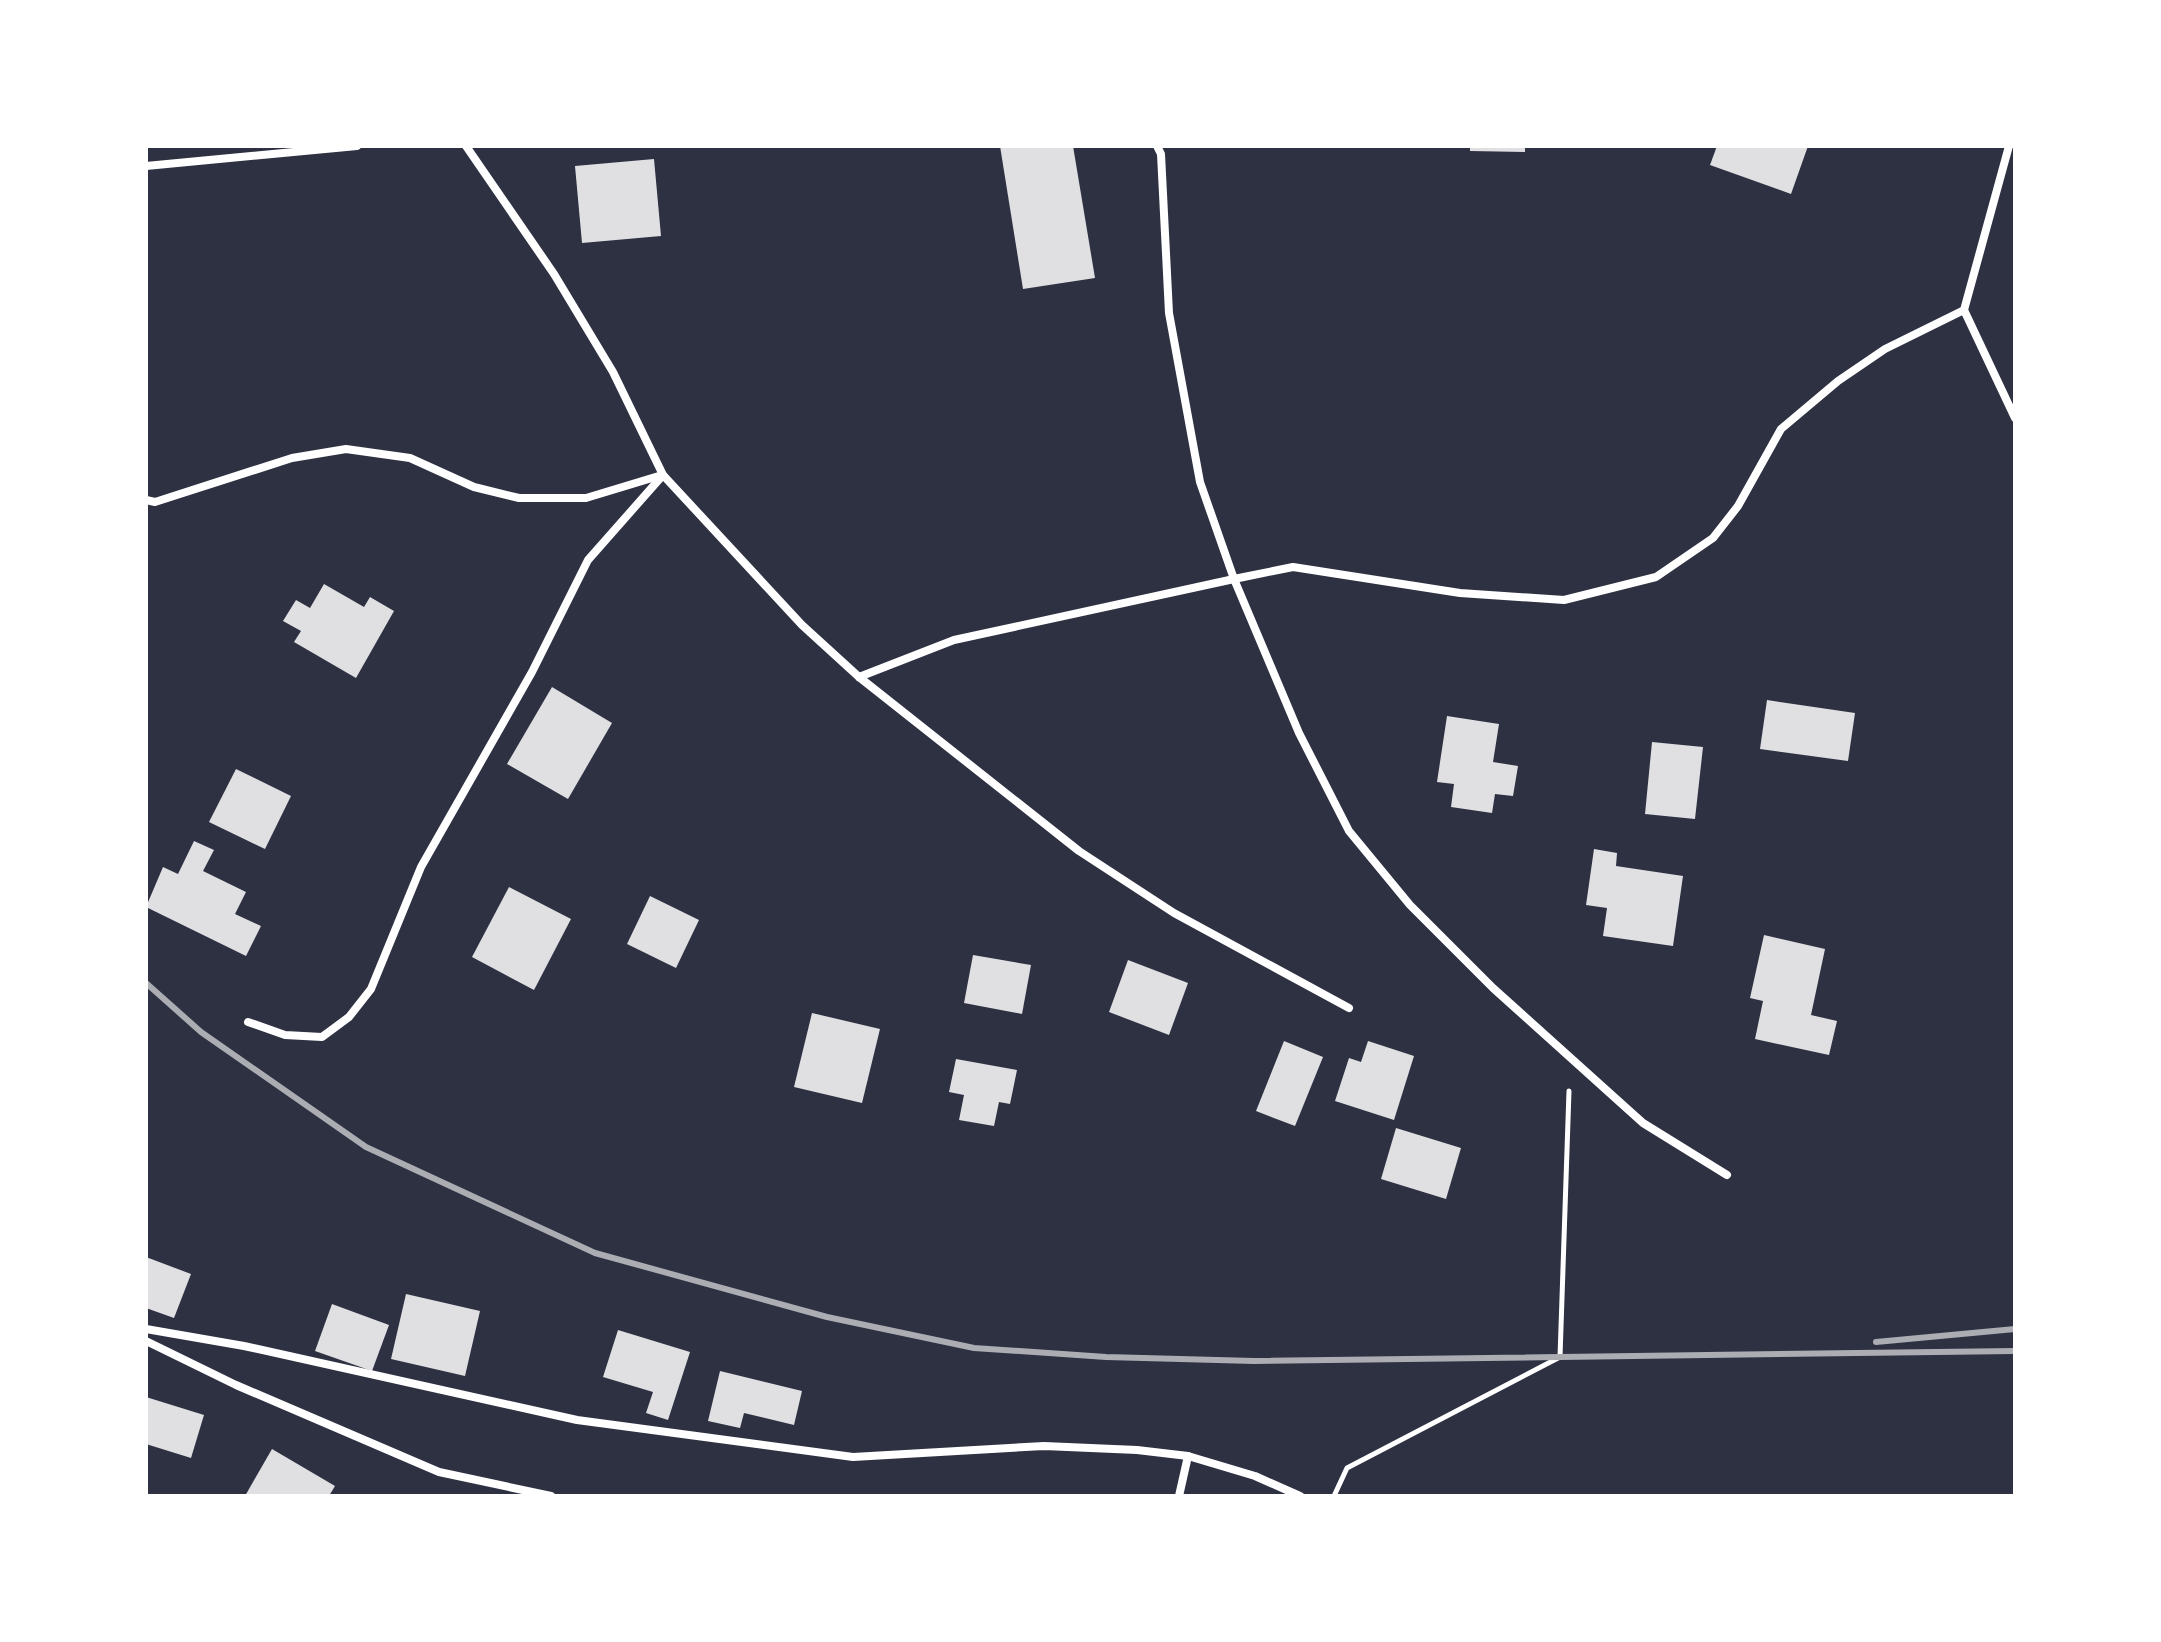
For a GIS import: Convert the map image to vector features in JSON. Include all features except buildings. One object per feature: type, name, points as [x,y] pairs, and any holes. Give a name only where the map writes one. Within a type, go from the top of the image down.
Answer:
[{"type":"street","points":[[146,166],[357,146]]},
{"type":"street","points":[[466,146],[554,274],[613,372],[663,475],[802,625],[859,677],[1079,851],[1174,913],[1349,1008]]},
{"type":"street","points":[[1157,146],[1161,154],[1169,313],[1200,482],[1234,579],[1299,733],[1349,831],[1410,905],[1493,988],[1570,1054],[1643,1123],[1727,1175]]},
{"type":"street","points":[[2009,146],[1964,310],[2015,418]]},
{"type":"street","points":[[859,677],[954,640],[1293,567],[1460,593],[1564,600],[1656,577],[1713,538],[1738,506],[1781,429],[1838,381],[1885,349],[1964,310]]},
{"type":"street","points":[[146,500],[155,502],[292,458],[346,449],[410,458],[474,487],[519,498],[586,498],[663,475]]},
{"type":"street","points":[[248,1022],[285,1035],[322,1037],[349,1017],[371,989],[421,867],[532,672],[588,560],[663,475]]},
{"type":"street","points":[[146,1329],[244,1346],[577,1420],[853,1457],[1044,1446],[1188,1456],[1255,1476],[1300,1496]]},
{"type":"street","points":[[146,1341],[236,1385],[439,1472],[551,1496]]},
{"type":"street","points":[[1179,1496],[1188,1456]]},
{"type":"path","points":[[1334,1496],[1347,1468],[1560,1357],[1570,1054]]},
{"type":"railway","points":[[146,983],[201,1032],[366,1147],[595,1253],[827,1317],[974,1348],[1106,1357],[1254,1361],[2015,1351]]},
{"type":"railway","points":[[1876,1342],[2015,1329]]}]
